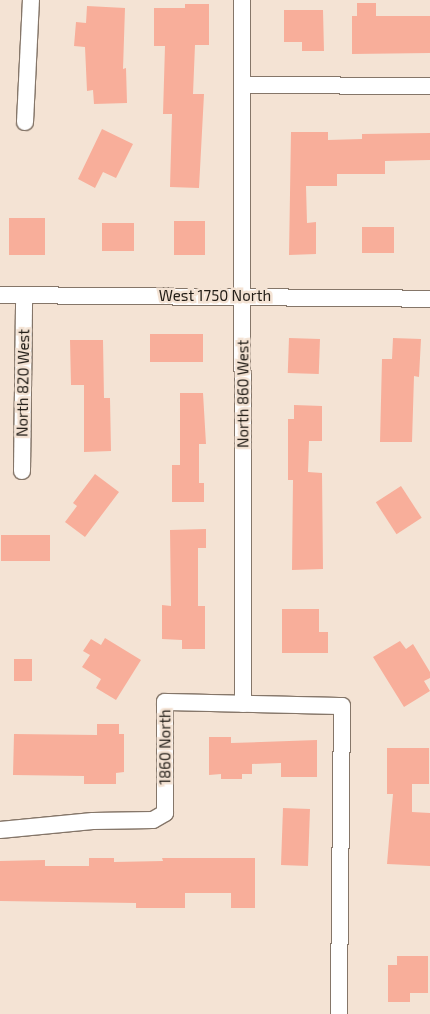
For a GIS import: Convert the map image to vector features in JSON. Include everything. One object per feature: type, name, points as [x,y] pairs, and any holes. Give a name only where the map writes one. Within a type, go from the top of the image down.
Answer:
[{"type":"street","points":[[25,122],[31,0]]},
{"type":"street","name":"North 860 West","points":[[242,0],[244,296],[243,704]]},
{"type":"street","points":[[243,85],[430,86]]},
{"type":"street","name":"West 1750 North","points":[[0,296],[244,296],[430,299]]},
{"type":"street","name":"North 820 West","points":[[22,471],[24,296]]},
{"type":"street","name":"1860 North","points":[[0,830],[93,821],[153,820],[165,813],[165,702],[342,706],[339,1014]]},
{"type":"building","points":[[357,3],[376,3],[376,16],[430,16],[430,53],[352,54],[352,16],[357,16]]},
{"type":"building","points":[[185,4],[209,4],[209,45],[195,45],[193,94],[204,94],[199,188],[170,187],[172,114],[163,114],[165,46],[154,46],[154,8],[185,8]]},
{"type":"building","points":[[87,6],[125,8],[123,69],[126,68],[127,103],[94,104],[93,90],[87,91],[85,47],[74,46],[76,22],[86,23]]},
{"type":"building","points":[[284,10],[323,10],[324,51],[302,51],[302,42],[284,42]]},
{"type":"building","points":[[102,129],[133,144],[116,178],[103,172],[95,188],[78,179]]},
{"type":"building","points":[[291,132],[328,132],[328,140],[362,139],[362,134],[430,133],[430,160],[385,161],[385,174],[337,174],[337,186],[306,186],[307,223],[316,222],[316,254],[289,255]]},
{"type":"building","points":[[9,218],[45,218],[45,255],[9,255]]},
{"type":"building","points":[[174,221],[205,221],[205,255],[174,255]]},
{"type":"building","points":[[102,223],[134,223],[134,251],[102,251]]},
{"type":"building","points":[[362,227],[394,227],[394,253],[362,253]]},
{"type":"building","points":[[150,334],[203,334],[203,362],[150,362]]},
{"type":"building","points":[[289,338],[320,339],[319,374],[288,373]]},
{"type":"building","points":[[393,338],[421,339],[419,377],[414,376],[412,442],[380,442],[382,359],[392,359]]},
{"type":"building","points":[[70,340],[103,340],[104,398],[110,398],[111,451],[84,452],[84,385],[71,385]]},
{"type":"building","points":[[180,393],[203,393],[206,444],[199,444],[199,483],[204,483],[204,502],[172,502],[172,465],[180,465]]},
{"type":"building","points":[[294,405],[322,406],[322,441],[309,441],[308,472],[322,473],[323,569],[292,570],[293,480],[288,480],[288,419],[294,419]]},
{"type":"building","points":[[95,474],[119,492],[85,537],[65,522],[77,506],[73,503]]},
{"type":"building","points":[[401,486],[422,518],[397,534],[376,502]]},
{"type":"building","points":[[206,529],[206,548],[198,548],[198,606],[205,606],[205,649],[182,649],[182,640],[162,639],[162,605],[171,606],[170,530]]},
{"type":"building","points":[[1,535],[50,535],[50,561],[1,561]]},
{"type":"building","points":[[282,609],[319,609],[319,632],[328,632],[328,653],[282,653]]},
{"type":"building","points":[[105,638],[141,660],[116,700],[96,688],[101,679],[82,667],[90,655],[83,651],[91,639],[101,645]]},
{"type":"building","points":[[400,641],[406,649],[413,644],[430,672],[430,678],[424,681],[430,691],[404,707],[373,657]]},
{"type":"building","points":[[14,659],[32,659],[32,681],[14,681]]},
{"type":"building","points":[[97,724],[119,724],[119,734],[124,734],[124,772],[116,773],[116,784],[84,784],[84,776],[13,775],[14,734],[97,735]]},
{"type":"building","points":[[209,737],[231,737],[231,743],[317,740],[317,777],[281,777],[281,763],[252,764],[252,774],[242,774],[242,779],[221,779],[221,774],[209,775]]},
{"type":"building","points":[[387,748],[429,748],[429,784],[412,784],[412,812],[430,813],[430,866],[387,864],[393,794],[387,794]]},
{"type":"building","points":[[283,808],[310,809],[308,866],[281,865]]},
{"type":"building","points":[[89,858],[114,858],[114,862],[163,861],[162,858],[255,858],[255,908],[231,908],[231,893],[185,893],[185,908],[136,908],[136,903],[0,901],[0,861],[45,860],[45,866],[89,866]]},
{"type":"building","points":[[397,956],[428,956],[428,993],[410,993],[410,1002],[388,1002],[388,965],[397,965]]}]
